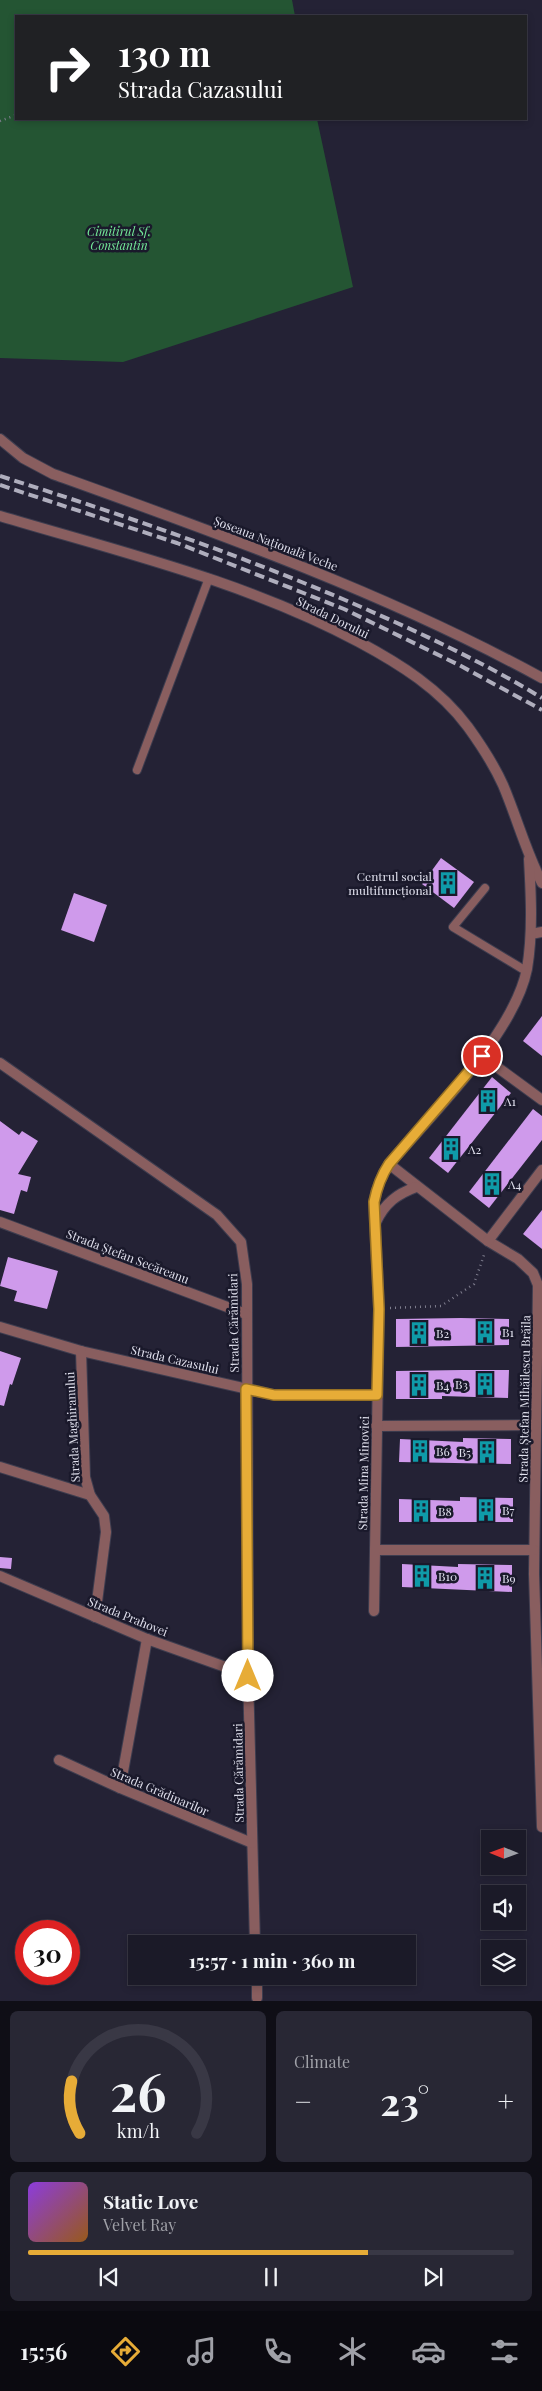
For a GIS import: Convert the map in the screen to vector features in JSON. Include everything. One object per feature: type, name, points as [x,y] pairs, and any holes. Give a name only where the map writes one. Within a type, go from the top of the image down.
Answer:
[{"type":"street","name":"Șoseaua Națională Veche","points":[[0,439],[23,458],[53,474],[248,544],[332,578],[456,632],[542,678]]},
{"type":"street","name":"Strada Dorului","points":[[0,516],[208,578],[314,619],[379,653],[432,689],[452,708],[486,755],[502,784],[529,859],[542,883]]},
{"type":"street","name":"Strada Mina Minovici","points":[[374,1612],[379,1309],[374,1202],[381,1176],[389,1164],[482,1056],[510,1013],[526,971],[531,934],[529,859]]},
{"type":"street","points":[[531,934],[542,932]]},
{"type":"street","points":[[482,1056],[542,1100]]},
{"type":"street","name":"Strada Cărămidari","points":[[0,1063],[217,1215],[241,1242],[246,1284],[248,1676],[256,1935]]},
{"type":"street","name":"Strada Ștefan Mihăilescu Brăila","points":[[389,1164],[416,1187],[488,1241],[518,1259],[533,1273],[540,1286],[539,1373],[535,1425],[534,1574],[542,1828]]},
{"type":"street","points":[[488,1241],[542,1170]]},
{"type":"street","points":[[376,1223],[382,1210],[391,1199],[416,1187]]},
{"type":"street","name":"Strada Ștefan Secăreanu","points":[[0,1222],[246,1314]]},
{"type":"street","name":"Strada Cazasului","points":[[0,1327],[82,1351],[274,1395],[377,1395]]},
{"type":"street","name":"Strada Maghiranului","points":[[82,1351],[85,1477],[90,1495],[104,1516],[106,1532],[95,1617]]},
{"type":"street","points":[[376,1426],[535,1425]]},
{"type":"street","points":[[0,1467],[90,1495]]},
{"type":"street","points":[[375,1550],[534,1550]]},
{"type":"street","name":"Strada Prahovei","points":[[0,1576],[147,1639],[248,1676]]},
{"type":"street","points":[[120,1788],[147,1639]]},
{"type":"street","name":"Strada Grădinarilor","points":[[59,1760],[120,1788],[252,1843]]},
{"type":"street","points":[[257,1985],[257,1998]]},
{"type":"lane","points":[[138,770],[208,578]]},
{"type":"lane","points":[[485,888],[453,927],[526,971]]},
{"type":"path","points":[[0,121],[15,115]]},
{"type":"path","points":[[379,1309],[441,1306],[474,1284],[488,1241]]},
{"type":"green space","name":"Cimitirul Sf. Constantin","points":[[0,0],[292,0],[295,15],[15,15],[15,120],[317,120],[353,287],[123,362],[0,358]]},
{"type":"building","name":"Centrul social multifuncțional","points":[[441,858],[474,882],[454,908],[422,884]]},
{"type":"building","points":[[74,893],[107,905],[94,942],[61,930]]},
{"type":"building","points":[[542,1016],[542,1056],[523,1041]]},
{"type":"building","points":[[492,1077],[511,1093],[448,1173],[429,1158]]},
{"type":"building","points":[[533,1109],[542,1116],[542,1140],[489,1208],[469,1192]]},
{"type":"building","points":[[0,1121],[19,1135],[22,1131],[38,1141],[18,1174],[31,1177],[27,1192],[21,1190],[14,1214],[0,1210]]},
{"type":"building","points":[[542,1210],[542,1249],[523,1234]]},
{"type":"building","points":[[8,1257],[58,1271],[47,1309],[14,1301],[17,1291],[0,1286]]},
{"type":"building","points":[[396,1319],[509,1319],[509,1345],[396,1347]]},
{"type":"building","points":[[0,1351],[21,1358],[12,1385],[10,1384],[4,1406],[0,1405]]},
{"type":"building","points":[[509,1370],[508,1398],[442,1396],[442,1399],[396,1399],[396,1371]]},
{"type":"building","points":[[463,1438],[511,1439],[511,1464],[399,1462],[400,1439],[463,1442]]},
{"type":"building","points":[[460,1497],[513,1498],[513,1522],[399,1522],[399,1499],[460,1501]]},
{"type":"building","points":[[0,1557],[12,1558],[11,1569],[0,1568]]},
{"type":"building","points":[[402,1564],[458,1567],[458,1564],[512,1565],[512,1592],[402,1587]]},
{"type":"railway","points":[[0,476],[174,534],[303,582],[445,646],[542,698]]},
{"type":"railway","points":[[0,485],[177,543],[344,609],[459,665],[542,710]]},
{"type":"place","name":"Centrul social multifuncțional","points":[[448,883]]},
{"type":"place","name":"A1","points":[[488,1101]]},
{"type":"place","name":"A2","points":[[451,1149]]},
{"type":"place","name":"A4","points":[[492,1184]]},
{"type":"place","name":"B1","points":[[485,1332]]},
{"type":"place","name":"B2","points":[[419,1333]]},
{"type":"place","name":"B3","points":[[485,1384]]},
{"type":"place","name":"B4","points":[[419,1385]]},
{"type":"place","name":"B6","points":[[420,1451]]},
{"type":"place","name":"B5","points":[[487,1452]]},
{"type":"place","name":"B7","points":[[486,1510]]},
{"type":"place","name":"B8","points":[[421,1511]]},
{"type":"place","name":"B10","points":[[422,1576]]},
{"type":"place","name":"B9","points":[[485,1578]]},
{"type":"route","points":[[248,1676],[246,1389],[274,1395],[377,1395],[379,1309],[374,1202],[381,1176],[389,1164],[482,1056]]}]
